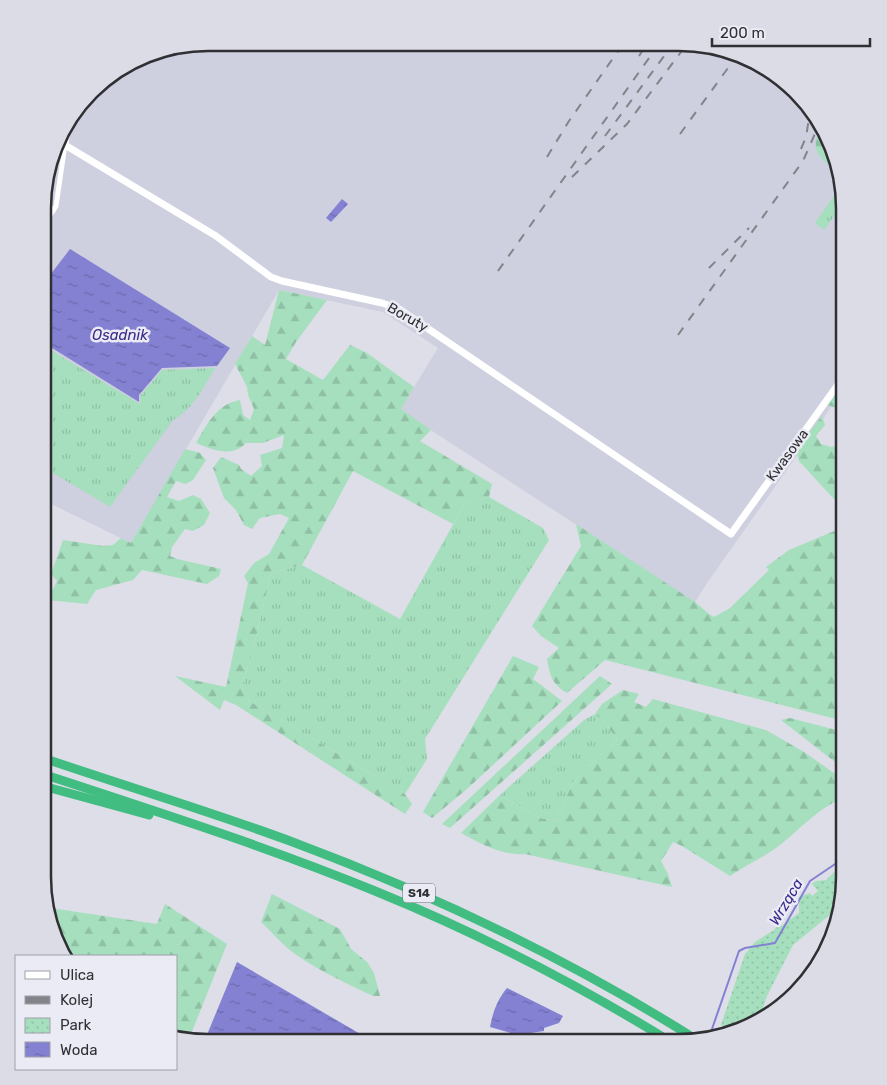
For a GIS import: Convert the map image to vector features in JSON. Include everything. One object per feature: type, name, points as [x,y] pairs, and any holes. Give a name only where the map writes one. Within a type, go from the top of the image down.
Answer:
[{"type":"highway","name":"S14","points":[[51,761],[290,841],[423,894],[544,953],[604,985],[685,1033]]},
{"type":"highway","name":"S14","points":[[51,777],[212,830],[318,868],[432,915],[537,966],[657,1033]]},
{"type":"highway","points":[[51,788],[167,820],[212,830]]},
{"type":"street","name":"Boruty","points":[[64,145],[216,236],[272,277],[282,281],[382,303],[399,310],[731,534]]},
{"type":"street","points":[[51,214],[56,206],[64,146]]},
{"type":"street","name":"Kwasowa","points":[[731,534],[836,388]]},
{"type":"shaded area","points":[[679,51],[719,57],[748,67],[782,90],[797,105],[815,130],[824,148],[830,168],[836,208],[836,401],[695,602],[400,410],[438,348],[383,312],[279,290],[131,543],[51,504],[51,208],[54,178],[63,148],[72,130],[84,113],[105,90],[130,72],[148,63],[178,54],[198,52]]},
{"type":"green space","points":[[817,134],[829,166],[816,150]]},
{"type":"green space","points":[[835,195],[836,214],[824,230],[815,223]]},
{"type":"green space","points":[[279,290],[327,300],[286,359],[323,380],[350,345],[367,353],[414,387],[401,409],[431,430],[420,441],[492,484],[489,497],[464,505],[453,524],[353,471],[302,565],[271,573],[253,650],[242,686],[246,699],[405,794],[412,804],[405,814],[236,705],[224,700],[220,710],[175,676],[226,687],[248,583],[244,576],[254,563],[269,554],[289,518],[280,514],[260,518],[252,529],[244,525],[236,510],[224,498],[213,468],[221,457],[239,465],[241,469],[251,476],[262,466],[260,455],[282,448],[284,435],[263,443],[246,443],[241,448],[229,451],[216,450],[196,443],[213,416],[232,402],[240,400],[243,415],[250,420],[254,409],[247,387],[235,364],[252,336],[265,345]]},
{"type":"green space","points":[[51,350],[140,404],[140,396],[162,370],[215,368],[192,404],[173,420],[110,507],[51,472]]},
{"type":"green space","points":[[836,393],[836,408],[827,405]]},
{"type":"green space","points":[[822,416],[825,425],[816,436],[821,444],[831,447],[836,446],[836,501],[799,461],[796,450]]},
{"type":"green space","points":[[185,449],[200,453],[206,460],[193,480],[186,484],[176,481],[167,497],[179,501],[193,495],[201,499],[210,513],[204,525],[193,531],[185,529],[172,547],[170,556],[221,569],[219,576],[207,584],[142,570],[133,580],[96,590],[87,604],[51,600],[51,592],[57,581],[51,574],[63,540],[103,546],[113,545],[121,538],[131,543]]},
{"type":"green space","points":[[489,497],[543,528],[549,540],[425,739],[427,759],[405,794],[246,699],[242,686],[253,650],[271,573],[302,565],[400,619],[464,505]]},
{"type":"green space","points":[[576,524],[695,602],[714,617],[730,608],[769,570],[766,567],[789,550],[836,531],[835,719],[605,660],[567,693],[562,690],[552,679],[547,659],[559,648],[541,636],[532,626],[581,546]]},
{"type":"green space","points":[[513,656],[539,667],[533,679],[562,701],[467,789],[432,818],[423,812]]},
{"type":"green space","points":[[600,676],[612,684],[450,828],[442,824]]},
{"type":"green space","points":[[623,690],[639,694],[634,702],[646,707],[653,699],[766,730],[804,752],[835,774],[835,802],[776,848],[730,876],[673,842],[661,861],[672,887],[525,854],[500,851],[461,833],[500,795],[540,818],[556,821],[573,782],[617,740],[607,725],[595,714],[602,704]]},
{"type":"green space","points":[[595,714],[607,725],[617,740],[573,782],[556,821],[540,818],[500,795],[584,720]]},
{"type":"green space","points":[[790,718],[835,730],[835,762],[781,720]]},
{"type":"green space","points":[[835,871],[831,914],[793,945],[767,996],[762,1009],[748,1018],[723,1027],[721,1025],[745,954],[755,942],[799,913],[799,897],[810,893],[812,896],[818,891],[812,884],[816,881],[826,880]]},
{"type":"green space","points":[[272,894],[340,929],[351,949],[367,962],[374,973],[380,996],[373,996],[325,973],[283,944],[261,922]]},
{"type":"green space","points":[[165,904],[227,944],[192,1032],[178,1031],[178,955],[72,955],[63,937],[55,909],[157,924]]},
{"type":"water","points":[[342,199],[348,204],[331,222],[326,218]]},
{"type":"water","name":"Osadnik","points":[[70,249],[230,348],[217,366],[162,368],[139,395],[139,402],[51,347],[51,274]]},
{"type":"water","points":[[237,962],[359,1033],[208,1033]]},
{"type":"water","points":[[507,988],[563,1016],[559,1023],[544,1028],[544,1031],[531,1033],[511,1033],[490,1027],[496,1006]]},
{"type":"waterway","name":"Wrząca","points":[[712,1029],[739,951],[745,948],[775,943],[810,881],[835,864]]},
{"type":"railway","points":[[547,157],[569,121],[618,51]]},
{"type":"railway","points":[[639,56],[642,51]]},
{"type":"railway","points":[[498,271],[654,51]]},
{"type":"railway","points":[[605,136],[668,51]]},
{"type":"railway","points":[[572,177],[627,124],[682,51]]},
{"type":"railway","points":[[680,134],[733,61]]},
{"type":"railway","points":[[801,149],[806,137],[809,121]]},
{"type":"railway","points":[[678,335],[803,161],[815,130]]},
{"type":"railway","points":[[709,268],[749,228]]}]
